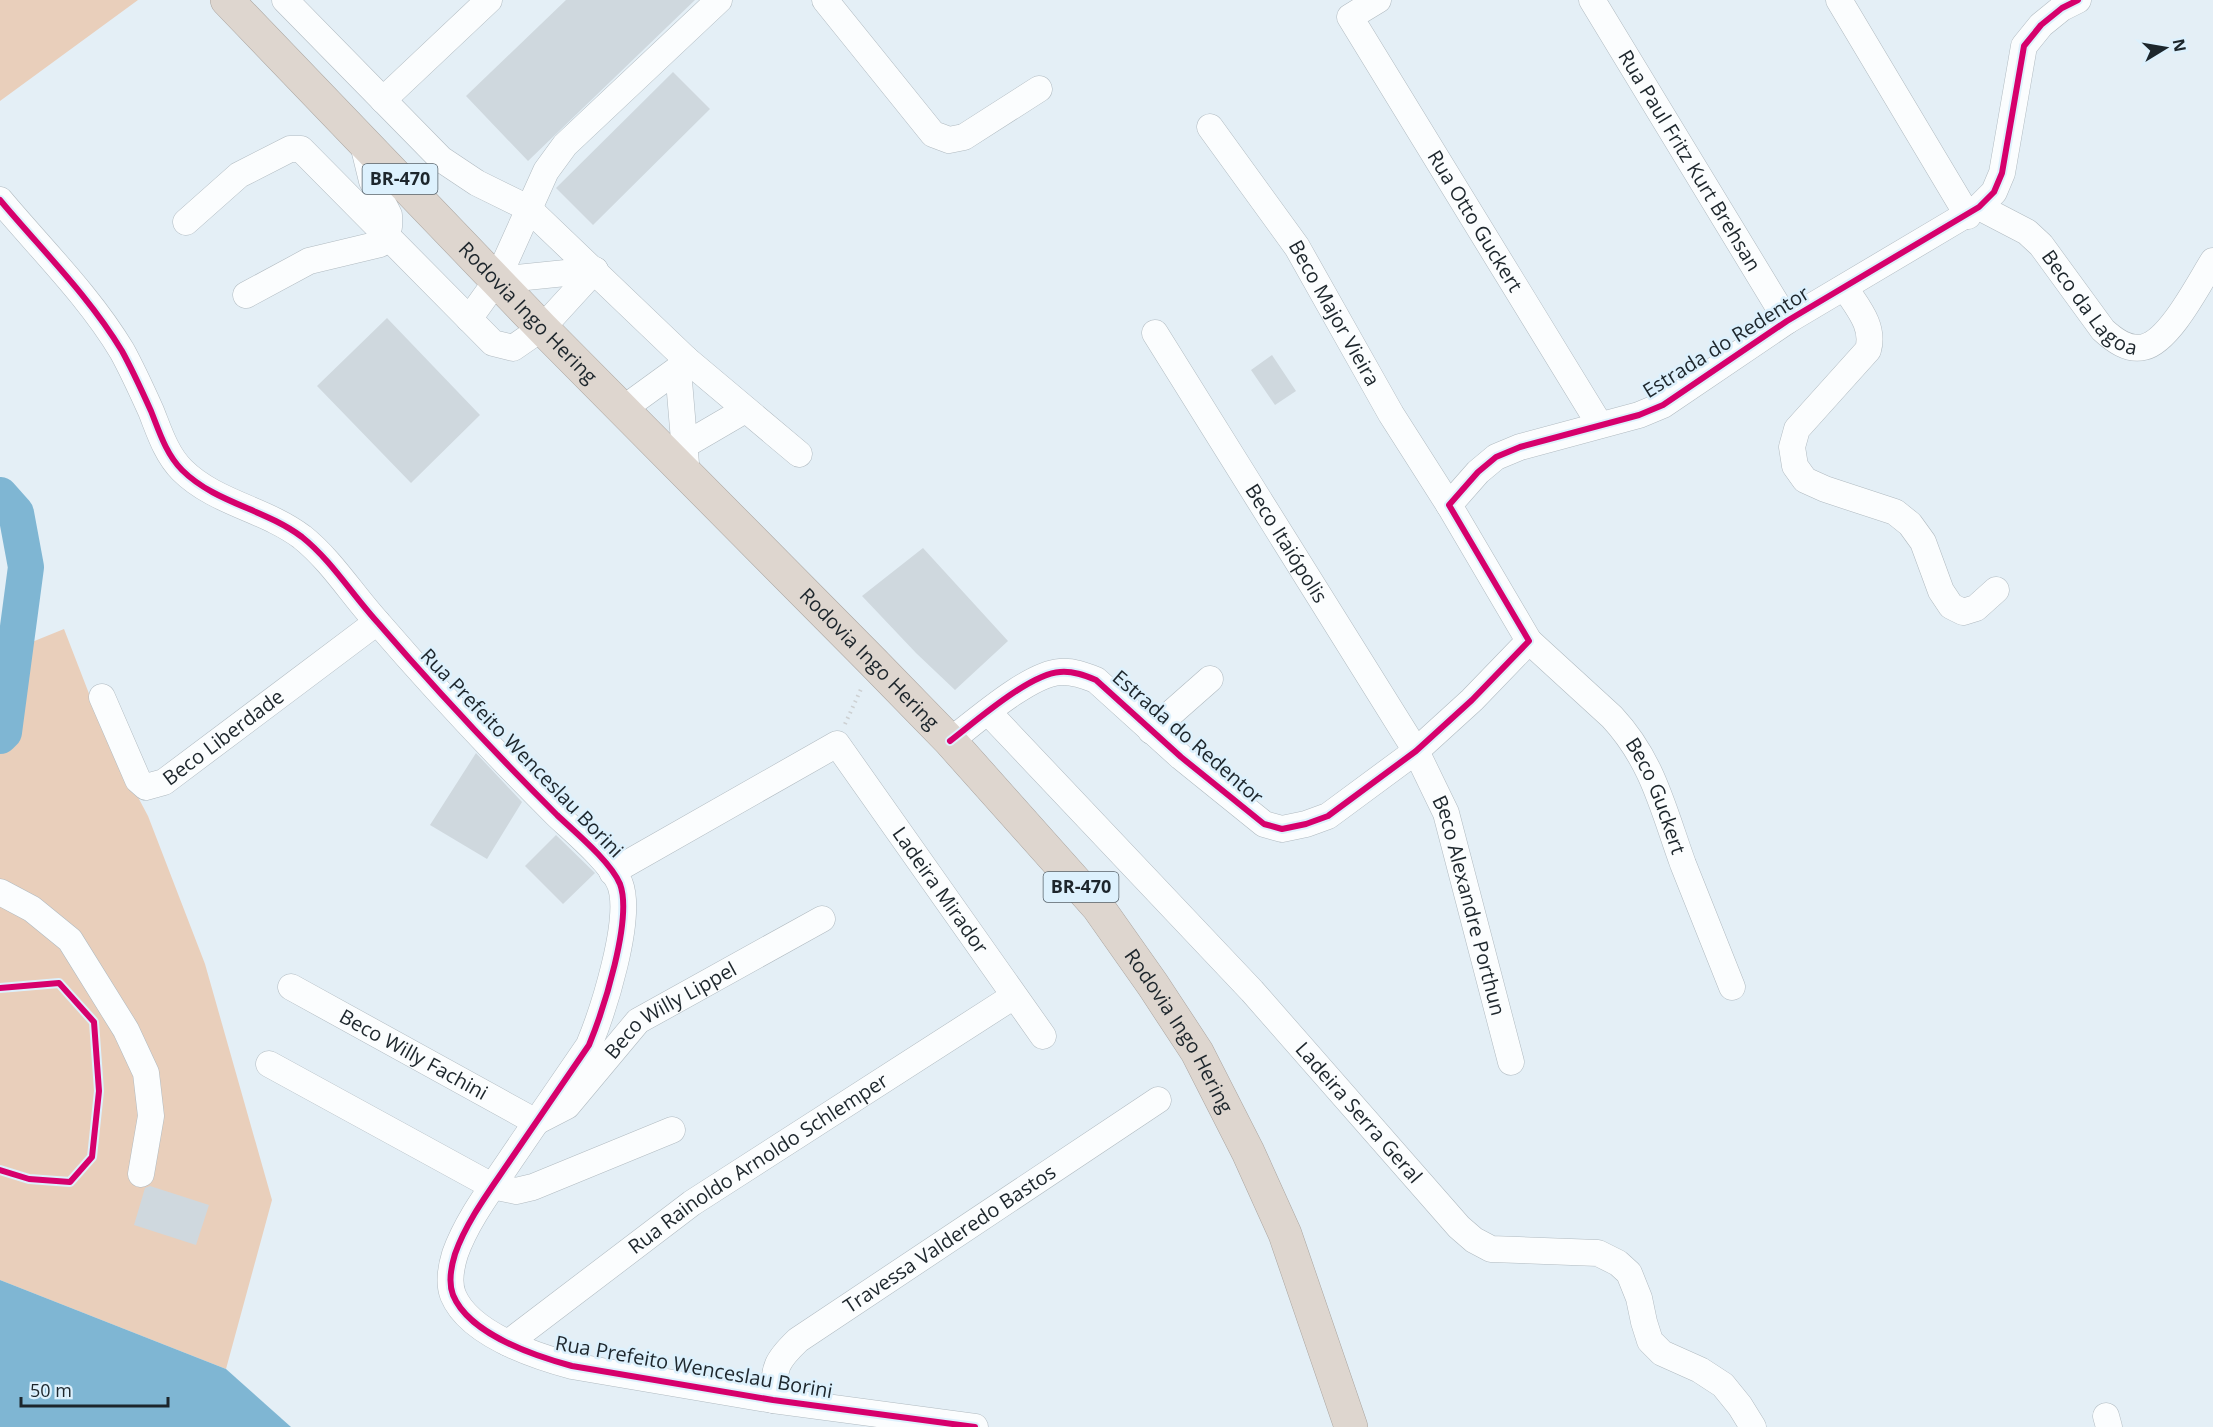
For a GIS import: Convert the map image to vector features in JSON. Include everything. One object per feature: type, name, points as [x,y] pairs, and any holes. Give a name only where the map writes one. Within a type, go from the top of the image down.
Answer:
[{"type":"highway","name":"Rodovia Ingo Hering","points":[[227,0],[622,409],[686,460],[873,662],[950,741],[1098,907],[1197,1052],[1243,1142],[1285,1234],[1351,1427]]},
{"type":"street","points":[[285,0],[441,159],[477,183],[528,208],[595,270],[682,364],[745,410],[799,454]]},
{"type":"street","points":[[383,100],[489,0]]},
{"type":"street","points":[[469,319],[497,280],[546,171],[565,146],[718,0]]},
{"type":"street","points":[[825,0],[933,134],[949,140],[964,136],[1039,89]]},
{"type":"street","name":"Rua Otto Guckert","points":[[1378,0],[1350,17],[1600,425]]},
{"type":"street","name":"Rua Paul Fritz Kurt Brehsan","points":[[1592,0],[1787,321]]},
{"type":"street","points":[[1839,0],[1974,212]]},
{"type":"street","name":"Estrada do Redentor","points":[[1449,505],[1478,472],[1496,457],[1520,447],[1639,415],[1663,405],[1787,321],[1974,212],[1994,192],[2002,173],[2024,46],[2041,25],[2062,8],[2078,0]]},
{"type":"street","name":"Beco Major Vieira","points":[[1210,127],[1297,247],[1391,414],[1449,505]]},
{"type":"street","points":[[246,296],[309,261],[380,244],[389,227],[389,215],[372,181],[362,140]]},
{"type":"street","points":[[186,222],[239,176],[290,149],[300,149],[493,343],[513,348],[542,328],[595,270]]},
{"type":"street","name":"Rua Prefeito Wenceslau Borini","points":[[0,201],[100,318],[138,381],[164,444],[180,468],[209,490],[277,522],[304,540],[329,564],[377,622],[498,757],[612,872],[620,886],[623,919],[605,1000],[588,1045],[492,1186],[455,1253],[450,1274],[453,1294],[462,1309],[487,1330],[508,1342],[543,1358],[572,1366],[773,1400],[973,1427]]},
{"type":"street","name":"Beco da Lagoa","points":[[1974,212],[2027,232],[2041,245],[2103,330],[2115,341],[2127,346],[2144,347],[2158,339],[2171,326],[2213,261]]},
{"type":"street","points":[[497,280],[595,270]]},
{"type":"street","points":[[1845,288],[1869,328],[1871,340],[1868,350],[1797,429],[1792,447],[1795,466],[1804,480],[1895,512],[1910,524],[1923,542],[1941,591],[1951,606],[1963,612],[1976,608],[1996,590]]},
{"type":"street","name":"Beco Itaiópolis","points":[[1155,333],[1416,752]]},
{"type":"street","points":[[622,409],[682,364]]},
{"type":"street","points":[[682,364],[686,460]]},
{"type":"street","points":[[686,460],[745,410]]},
{"type":"street","points":[[1449,505],[1529,642]]},
{"type":"street","name":"Beco Liberdade","points":[[102,697],[138,780],[146,787],[154,786],[164,782],[377,622]]},
{"type":"street","name":"Estrada do Redentor","points":[[950,741],[1034,680],[1058,672],[1078,673],[1096,680],[1151,731],[1264,824],[1282,829],[1328,816],[1416,752],[1472,700],[1529,642]]},
{"type":"street","name":"Beco Guckert","points":[[1529,642],[1612,717],[1624,730],[1647,767],[1657,787],[1683,863],[1732,987]]},
{"type":"street","points":[[1151,731],[1210,679]]},
{"type":"street","name":"Ladeira Serra Geral","points":[[988,712],[1252,992],[1460,1227],[1474,1240],[1491,1249],[1598,1253],[1618,1263],[1629,1273],[1639,1298],[1650,1341],[1662,1353],[1700,1370],[1723,1385],[1753,1427]]},
{"type":"street","points":[[612,872],[837,744]]},
{"type":"street","name":"Ladeira Mirador","points":[[837,744],[1043,1036]]},
{"type":"street","name":"Beco Alexandre Porthun","points":[[1416,752],[1446,813],[1511,1062]]},
{"type":"street","points":[[0,892],[32,909],[70,940],[126,1030],[146,1072],[151,1116],[141,1174]]},
{"type":"street","name":"Beco Willy Lippel","points":[[536,1122],[567,1106],[638,1022],[822,919]]},
{"type":"street","name":"Beco Willy Fachini","points":[[291,987],[536,1122]]},
{"type":"street","name":"Rua Rainoldo Arnoldo Schlemper","points":[[508,1342],[692,1203],[1014,996]]},
{"type":"street","points":[[270,1064],[492,1186],[516,1191],[533,1187],[672,1130]]},
{"type":"street","name":"Travessa Valderedo Bastos","points":[[773,1400],[774,1370],[784,1354],[798,1340],[1158,1100]]},
{"type":"path","points":[[837,744],[873,662]]},
{"type":"shaded area","points":[[0,0],[138,0],[0,101]]},
{"type":"shaded area","points":[[64,629],[105,735],[148,816],[205,964],[272,1200],[226,1369],[0,1280],[0,655]]},
{"type":"water","points":[[0,1280],[226,1369],[291,1427],[0,1427]]},
{"type":"building","points":[[566,0],[695,0],[528,161],[466,96]]},
{"type":"building","points":[[673,72],[710,109],[593,225],[556,188]]},
{"type":"building","points":[[387,318],[480,415],[411,483],[317,386]]},
{"type":"building","points":[[1272,355],[1296,391],[1275,405],[1251,370]]},
{"type":"building","points":[[923,548],[1008,641],[955,690],[862,596]]},
{"type":"building","points":[[476,753],[522,802],[487,859],[430,825]]},
{"type":"building","points":[[556,835],[595,873],[563,904],[525,866]]},
{"type":"building","points":[[150,1186],[209,1205],[196,1245],[134,1225],[145,1188]]},
{"type":"waterway","points":[[0,495],[16,513],[26,567],[4,732],[0,736]]},
{"type":"cycle path","points":[[950,741],[1003,700],[1033,681],[1060,672],[1074,673],[1096,680],[1181,757],[1264,824],[1282,829],[1328,816],[1416,751],[1472,700],[1529,641],[1449,505],[1478,472],[1496,457],[1520,447],[1639,415],[1663,405],[1787,321],[1979,207],[1994,192],[2002,173],[2024,46],[2041,25],[2062,8],[2078,0]]},
{"type":"cycle path","points":[[0,200],[80,292],[109,331],[134,374],[167,450],[176,464],[209,490],[288,527],[313,546],[444,697],[534,792],[601,857],[620,884],[623,900],[620,941],[595,1030],[589,1045],[488,1193],[460,1241],[450,1280],[451,1290],[461,1309],[488,1332],[505,1341],[540,1356],[572,1366],[773,1400],[975,1427]]},
{"type":"cycle path","points":[[0,988],[59,983],[94,1022],[99,1091],[92,1157],[70,1182],[29,1179],[0,1170]]}]
